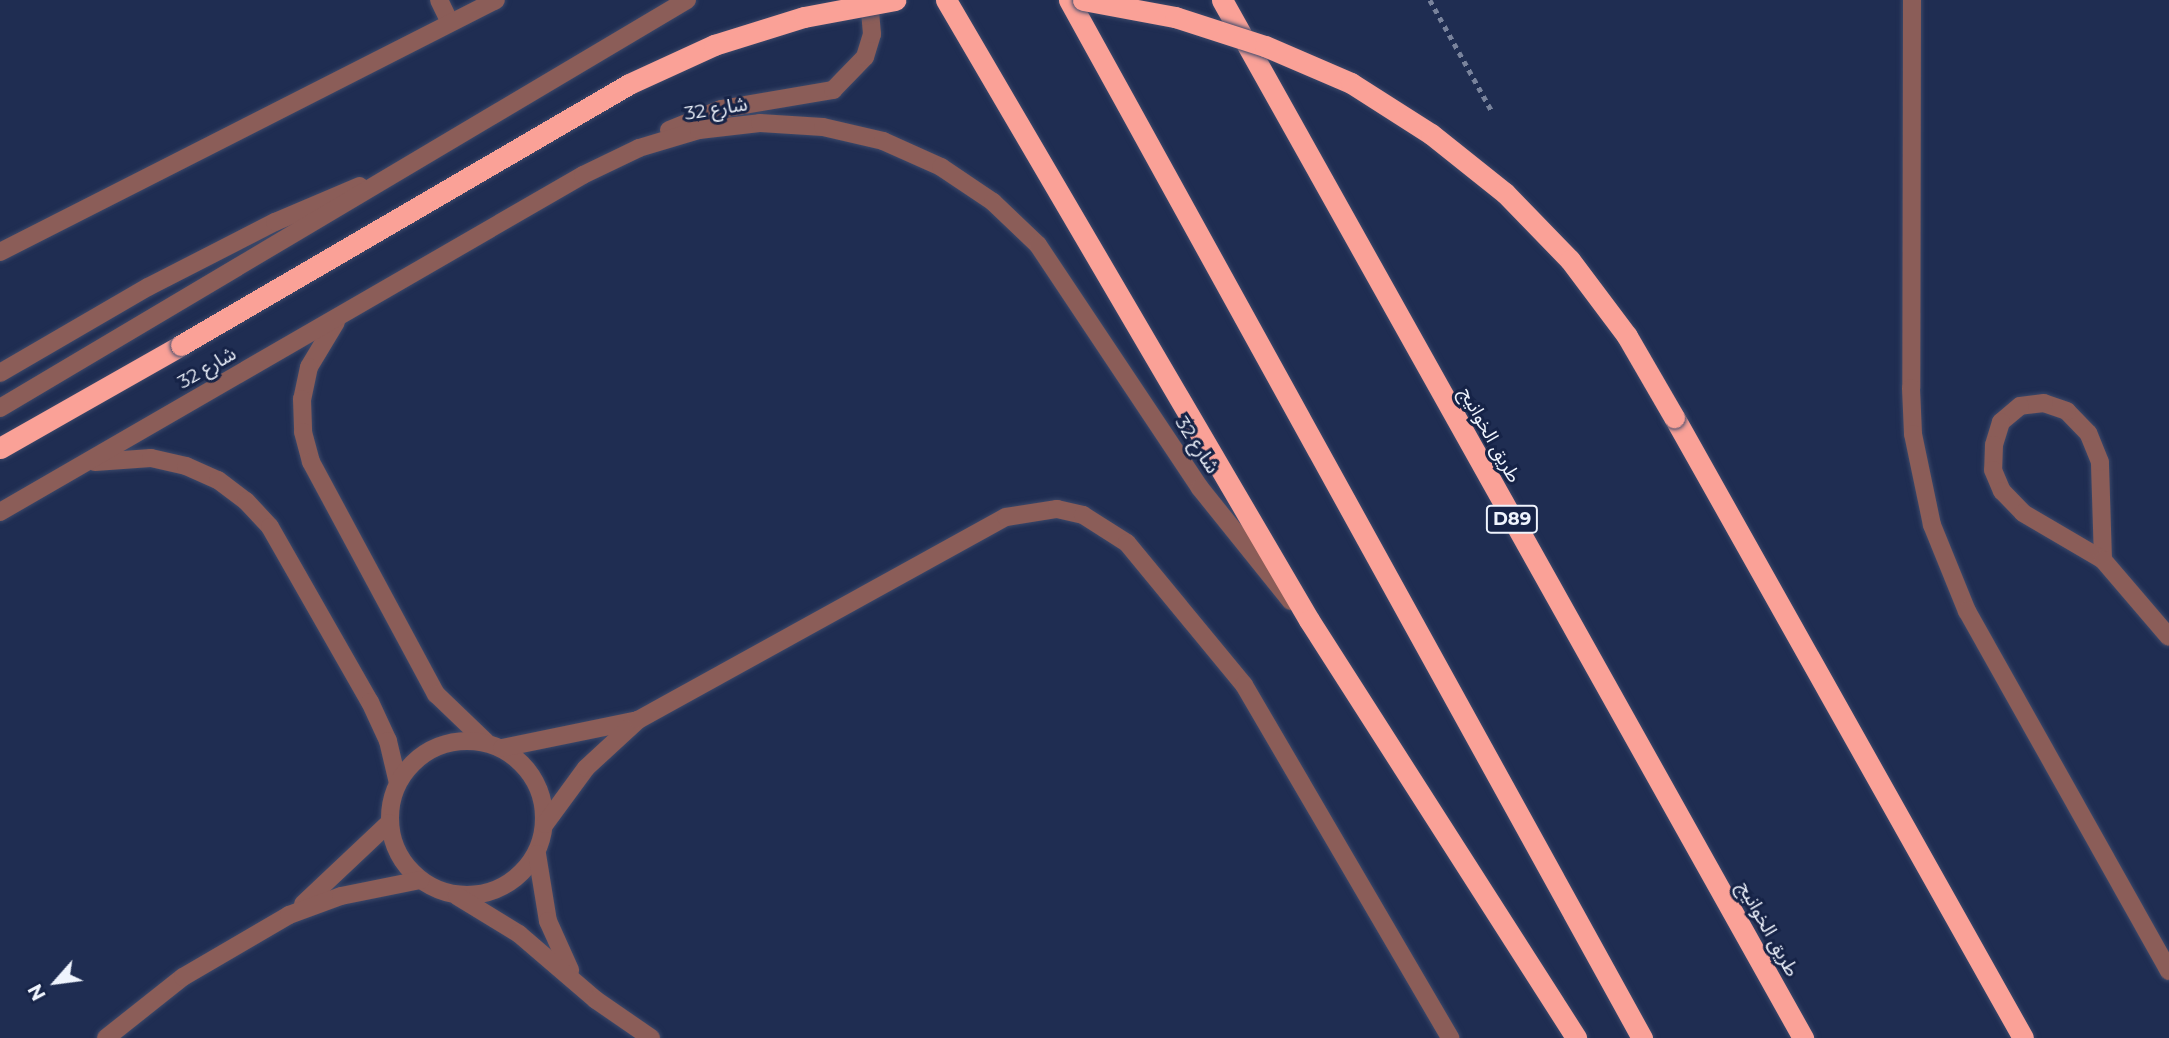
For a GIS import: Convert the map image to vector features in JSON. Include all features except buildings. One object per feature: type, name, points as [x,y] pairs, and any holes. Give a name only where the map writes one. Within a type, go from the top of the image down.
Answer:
[{"type":"highway","points":[[0,448],[629,84],[740,37],[804,17],[895,0]]},
{"type":"highway","points":[[946,0],[1309,620],[1576,1038]]},
{"type":"highway","points":[[1069,0],[1642,1038]]},
{"type":"highway","points":[[1083,0],[1175,18],[1265,46],[1351,83],[1431,134],[1505,193],[1570,260],[1627,336],[2022,1038]]},
{"type":"highway","name":"طريق الخوانيج","points":[[1222,0],[1803,1038]]},
{"type":"street","points":[[439,0],[450,23]]},
{"type":"street","points":[[0,252],[496,0]]},
{"type":"street","points":[[0,408],[400,173],[687,0]]},
{"type":"street","points":[[639,148],[692,119],[721,109],[833,90],[865,57],[872,34],[869,0]]},
{"type":"street","points":[[1912,0],[1911,388],[1913,434],[1932,525],[1968,611],[2169,971]]},
{"type":"street","name":"شارع 32","points":[[0,512],[583,175],[639,148],[699,130],[760,123],[823,127],[895,146],[941,167],[993,202],[1038,245],[1213,505],[1309,620]]},
{"type":"street","points":[[0,373],[148,287],[263,228],[400,173]]},
{"type":"street","points":[[343,313],[309,367],[302,421],[311,462],[436,694],[535,779],[545,824]]},
{"type":"street","points":[[2104,560],[2100,462],[2088,433],[2067,411],[2044,403],[2020,406],[2001,422],[1994,445],[1993,470],[2002,491],[2023,513],[2104,560],[2169,636]]},
{"type":"street","points":[[82,465],[116,458],[163,461],[218,480],[246,501],[270,527],[370,702],[388,741],[398,783]]},
{"type":"street","points":[[577,982],[548,920],[537,854],[545,824],[586,768],[638,720],[982,529],[1018,514],[1058,509],[1107,526],[1127,543],[1261,712],[1450,1038]]},
{"type":"street","points":[[638,720],[494,745],[444,743],[410,766],[398,783],[389,823],[394,844],[420,880],[455,895],[519,934],[651,1038]]},
{"type":"street","points":[[106,1038],[183,977],[289,915],[346,867],[389,823]]},
{"type":"street","points":[[455,895],[493,892],[511,883],[537,854]]},
{"type":"street","points":[[289,915],[341,896],[420,880]]},
{"type":"path","points":[[1430,0],[1493,113]]}]
